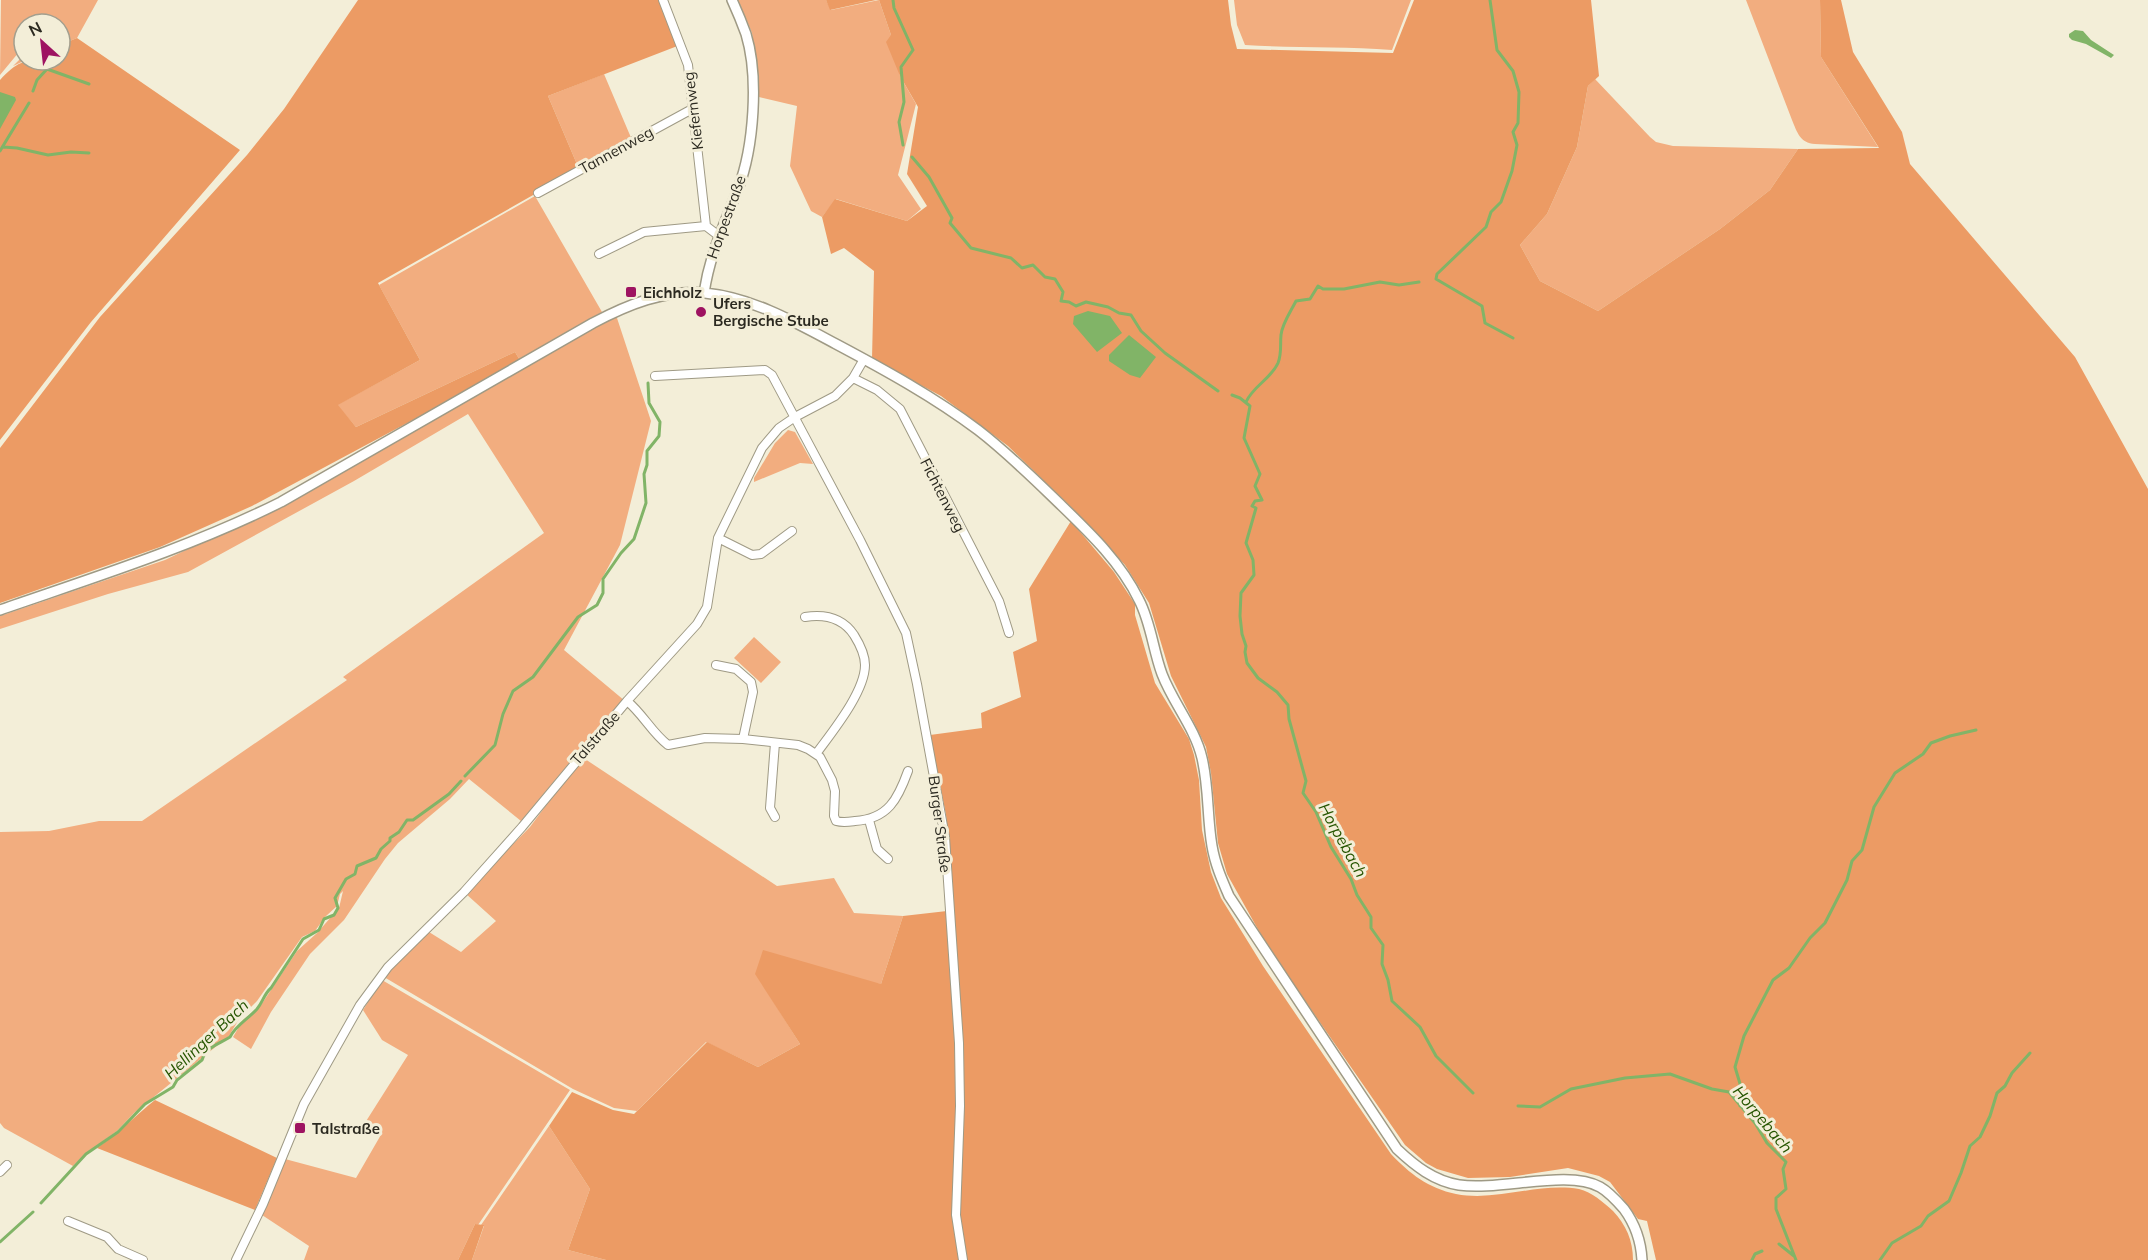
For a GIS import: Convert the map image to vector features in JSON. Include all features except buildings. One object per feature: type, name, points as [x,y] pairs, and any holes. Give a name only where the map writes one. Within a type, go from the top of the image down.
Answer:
[{"type":"street","name":"Kiefernweg","points":[[663,0],[688,65],[705,226]]},
{"type":"street","name":"Horpestraße","points":[[704,293],[708,265],[739,186],[752,130],[750,55],[746,35],[732,0]]},
{"type":"street","name":"Tannenweg","points":[[538,193],[694,108]]},
{"type":"street","points":[[599,254],[644,232],[705,226],[718,236]]},
{"type":"street","points":[[0,610],[163,553],[249,518],[620,309],[656,297],[704,293],[751,303],[786,317],[937,400],[1005,453],[1097,541],[1126,576],[1141,602],[1148,621],[1161,673],[1191,728],[1202,758],[1212,845],[1229,896],[1397,1149],[1423,1171],[1459,1185],[1493,1186],[1579,1180],[1600,1187],[1619,1204],[1632,1221],[1638,1237],[1642,1260]]},
{"type":"street","name":"Talstraße","points":[[236,1260],[263,1204],[304,1104],[360,1005],[380,977],[471,884],[522,827],[627,701],[697,624],[707,607],[718,538],[762,448],[773,433],[795,417],[836,396],[853,378],[864,359]]},
{"type":"street","points":[[655,376],[765,370],[772,375],[795,417]]},
{"type":"street","name":"Fichtenweg","points":[[853,378],[877,390],[900,409],[999,601],[1009,633]]},
{"type":"street","name":"Burger Straße","points":[[795,417],[906,633],[920,695],[945,837],[960,1084],[956,1215],[963,1260]]},
{"type":"street","points":[[718,538],[752,555],[761,554],[792,531]]},
{"type":"street","points":[[805,617],[817,615],[831,617],[842,622],[851,630],[857,641],[865,666],[853,701],[816,754]]},
{"type":"street","points":[[716,665],[736,669],[751,682],[753,692],[743,739]]},
{"type":"street","points":[[627,701],[640,711],[663,741],[669,745],[680,741],[705,738],[743,739],[798,745],[816,754],[832,780],[834,816],[841,822],[870,820],[884,813],[892,805],[908,771]]},
{"type":"street","points":[[775,743],[770,808],[775,817]]},
{"type":"street","points":[[870,820],[877,849],[888,859]]},
{"type":"street","points":[[0,1172],[7,1165]]},
{"type":"street","points":[[68,1221],[107,1237],[118,1249],[143,1260]]},
{"type":"shaded area","points":[[1,0],[98,0],[77,38],[72,40],[72,12],[12,12],[12,60],[0,75]]},
{"type":"shaded area","points":[[358,0],[661,0],[680,45],[548,96],[579,169],[378,283],[420,360],[338,405],[356,427],[515,352],[521,362],[252,506],[160,547],[0,603],[0,448],[100,317],[247,155],[284,109]]},
{"type":"shaded area","points":[[738,0],[826,0],[831,10],[879,0],[891,35],[900,76],[916,104],[898,175],[921,209],[907,221],[836,199],[822,217],[811,211],[790,166],[797,106],[759,97],[752,33]]},
{"type":"shaded area","points":[[826,0],[876,0],[830,10]]},
{"type":"shaded area","points":[[879,0],[1228,0],[1237,49],[1393,53],[1414,0],[1591,0],[1599,76],[1588,86],[1577,147],[1547,214],[1520,245],[1540,281],[1598,311],[1720,229],[1770,190],[1798,149],[1879,148],[1821,57],[1820,0],[1841,0],[1853,52],[1902,132],[1910,164],[2075,357],[2148,489],[2148,1260],[1656,1260],[1647,1221],[1638,1219],[1610,1182],[1599,1176],[1568,1168],[1510,1177],[1468,1178],[1437,1169],[1405,1145],[1276,959],[1227,874],[1218,843],[1206,747],[1171,676],[1149,603],[1125,565],[1073,509],[1008,446],[941,396],[872,359],[874,271],[844,248],[831,254],[822,217],[835,199],[907,221],[927,206],[907,174],[918,107],[900,76],[886,42],[891,35]]},
{"type":"shaded area","points":[[1234,0],[1411,0],[1392,50],[1245,45],[1237,25]]},
{"type":"shaded area","points":[[1746,0],[1820,0],[1821,57],[1878,147],[1815,144],[1806,142],[1800,136]]},
{"type":"shaded area","points":[[2075,30],[2083,31],[2091,40],[2114,55],[2111,58],[2086,44],[2072,40],[2069,34]]},
{"type":"shaded area","points":[[77,38],[240,150],[91,322],[0,440],[0,80],[12,69],[12,72],[72,72],[72,40]]},
{"type":"shaded area","points":[[604,74],[632,140],[579,169],[548,96]]},
{"type":"shaded area","points":[[1595,79],[1656,142],[1673,146],[1798,149],[1770,190],[1720,229],[1598,311],[1540,281],[1520,245],[1547,214],[1577,147],[1588,86]]},
{"type":"shaded area","points":[[0,92],[15,97],[16,100],[0,129]]},
{"type":"shaded area","points":[[535,196],[602,312],[521,362],[515,352],[356,427],[337,405],[420,360],[379,285]]},
{"type":"shaded area","points":[[1088,311],[1110,316],[1122,333],[1097,352],[1073,324],[1074,316]]},
{"type":"shaded area","points":[[616,315],[651,421],[620,545],[564,650],[625,701],[521,821],[469,779],[450,799],[398,843],[344,920],[310,954],[271,1012],[251,1049],[233,1037],[243,1020],[261,1005],[297,951],[339,908],[343,891],[337,906],[315,931],[302,937],[257,1001],[239,1019],[229,1036],[73,1166],[4,1128],[0,1123],[0,832],[49,831],[99,821],[142,821],[347,680],[343,677],[544,533],[468,414],[354,481],[188,572],[108,594],[0,629],[0,616],[165,560],[253,518],[462,404]]},
{"type":"shaded area","points":[[1129,335],[1156,357],[1140,378],[1130,375],[1109,361],[1109,355]]},
{"type":"shaded area","points":[[788,430],[795,432],[813,464],[800,463],[754,482],[754,478],[775,443]]},
{"type":"shaded area","points":[[1071,521],[1114,572],[1135,604],[1135,615],[1155,683],[1189,739],[1199,780],[1202,830],[1211,872],[1221,898],[1263,966],[1391,1154],[1420,1179],[1456,1194],[1487,1196],[1548,1188],[1579,1189],[1588,1192],[1613,1211],[1622,1222],[1630,1239],[1633,1260],[966,1260],[958,1210],[964,1079],[954,910],[946,815],[930,735],[982,728],[981,713],[1021,697],[1013,652],[1037,641],[1029,589]]},
{"type":"shaded area","points":[[754,637],[781,662],[761,683],[734,658]]},
{"type":"shaded area","points":[[582,757],[777,886],[834,878],[854,913],[903,916],[881,984],[756,974],[800,1044],[758,1067],[706,1042],[637,1111],[614,1108],[573,1089],[384,977],[429,932],[461,952],[496,921],[465,893],[530,827]]},
{"type":"shaded area","points":[[947,911],[957,1060],[956,1137],[952,1197],[955,1237],[960,1260],[606,1260],[568,1250],[590,1189],[549,1126],[572,1092],[613,1110],[634,1114],[707,1042],[758,1067],[800,1044],[755,974],[763,950],[881,984],[903,916]]},
{"type":"shaded area","points":[[382,980],[570,1090],[478,1225],[475,1224],[458,1260],[304,1260],[309,1246],[262,1215],[285,1159],[356,1178],[382,1133],[363,1126],[408,1055],[382,1040],[363,1010]]},
{"type":"shaded area","points":[[155,1100],[277,1158],[255,1210],[97,1148]]},
{"type":"shaded area","points":[[549,1126],[590,1189],[568,1250],[606,1260],[472,1260],[484,1226],[481,1225]]},
{"type":"shaded area","points":[[475,1224],[484,1225],[472,1260],[458,1260]]},
{"type":"waterway","name":"Horpebach","points":[[893,0],[894,8],[913,50],[901,67],[904,102],[899,122],[903,145]]},
{"type":"waterway","points":[[1490,0],[1497,50],[1513,71],[1519,92],[1518,123],[1513,132],[1517,145],[1512,171],[1501,202],[1491,212],[1486,227],[1437,274],[1436,279],[1482,306],[1485,323],[1513,338]]},
{"type":"waterway","points":[[33,91],[37,80],[47,69],[89,84]]},
{"type":"waterway","points":[[0,151],[29,103]]},
{"type":"waterway","points":[[3,147],[48,155],[71,152],[89,153]]},
{"type":"waterway","name":"Horpebach","points":[[912,157],[929,177],[952,218],[950,223],[971,248],[1011,258],[1022,268],[1033,265],[1045,277],[1055,279],[1063,292],[1061,301],[1076,306],[1086,302],[1131,315],[1141,331],[1165,353],[1218,391]]},
{"type":"waterway","points":[[1246,402],[1278,363],[1282,331],[1296,301],[1310,299],[1318,286],[1323,289],[1344,289],[1380,282],[1399,285],[1419,282]]},
{"type":"waterway","name":"Hellinger Bach","points":[[465,776],[495,745],[503,714],[513,691],[533,677],[578,617],[597,605],[603,593],[603,579],[634,539],[646,503],[644,474],[647,465],[647,451],[659,436],[660,422],[649,403],[648,383]]},
{"type":"waterway","name":"Horpebach","points":[[1232,395],[1250,406],[1244,438],[1260,474],[1255,486],[1262,500],[1255,501],[1252,506],[1256,508],[1246,543],[1253,560],[1254,575],[1241,593],[1240,616],[1247,663],[1258,678],[1277,692],[1288,705],[1289,719],[1306,781],[1303,793],[1316,812],[1331,847],[1371,917],[1371,928],[1383,945],[1382,964],[1392,1001],[1420,1027],[1436,1056],[1473,1093]]},
{"type":"waterway","points":[[1740,1106],[1741,1087],[1735,1067],[1744,1036],[1773,980],[1789,968],[1810,938],[1825,923],[1847,880],[1852,861],[1862,850],[1874,807],[1895,773],[1923,754],[1931,743],[1976,730]]},
{"type":"waterway","name":"Hellinger Bach","points":[[41,1203],[86,1154],[118,1132],[145,1104],[173,1087],[177,1080],[202,1060],[210,1049],[230,1037],[235,1029],[259,1006],[303,939],[319,930],[324,919],[334,915],[338,908],[335,898],[346,879],[355,874],[357,866],[376,858],[381,849],[390,841],[390,838],[399,832],[407,820],[413,820],[449,794],[461,781]]},
{"type":"waterway","points":[[1880,1260],[1892,1243],[1921,1226],[1928,1216],[1949,1201],[1970,1146],[1980,1137],[1997,1093],[2030,1053]]},
{"type":"waterway","name":"Horpebach","points":[[1518,1106],[1540,1107],[1571,1089],[1625,1078],[1670,1074],[1712,1089],[1729,1092],[1755,1123],[1767,1143],[1786,1162],[1783,1169],[1786,1189],[1776,1198],[1776,1209],[1796,1260]]},
{"type":"waterway","name":"Hellinger Bach","points":[[0,1242],[33,1212]]},
{"type":"waterway","points":[[1779,1244],[1794,1256]]},
{"type":"waterway","points":[[1752,1260],[1755,1254],[1762,1251]]},
{"type":"place","name":"Eichholz","points":[[631,292]]},
{"type":"place","name":"Ufers Bergische Stube","points":[[701,312]]},
{"type":"place","name":"Talstraße","points":[[300,1128]]}]
